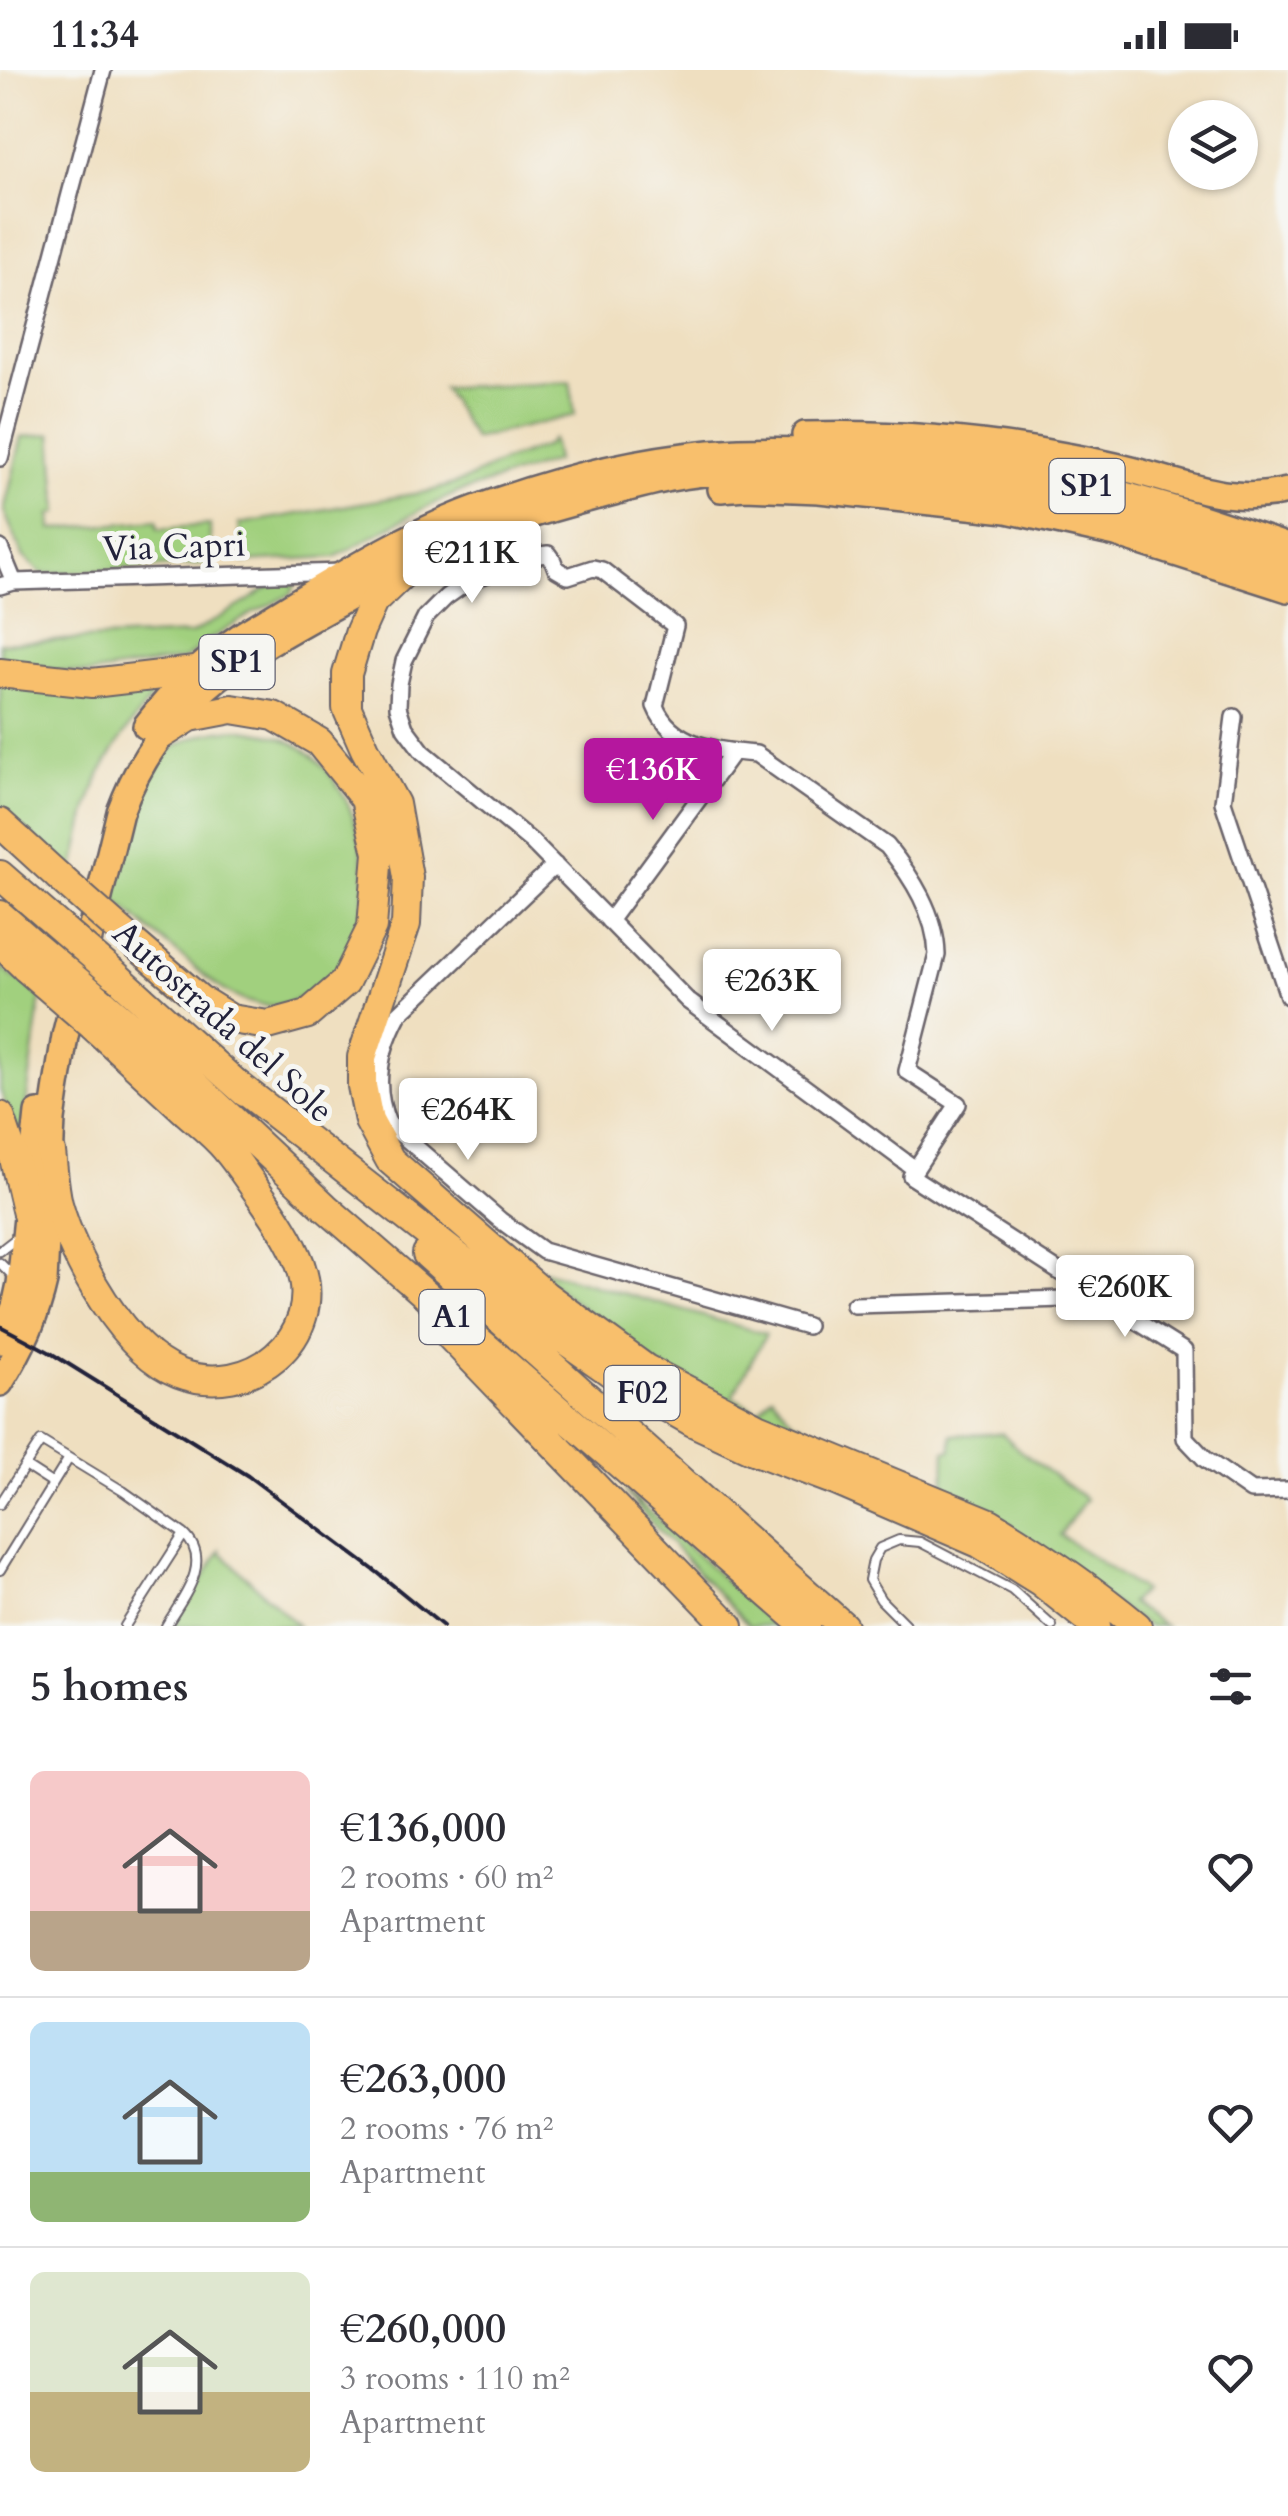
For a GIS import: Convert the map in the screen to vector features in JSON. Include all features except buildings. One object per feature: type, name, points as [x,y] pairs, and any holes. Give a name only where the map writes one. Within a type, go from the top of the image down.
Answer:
[{"type":"highway","points":[[649,462],[702,448],[769,438],[940,438],[1076,458],[1218,494],[1288,494]]},
{"type":"highway","name":"SP1","points":[[0,1341],[20,1284],[48,1040],[96,830],[116,776],[140,735],[195,671],[242,635],[413,537],[473,510],[550,484],[709,453],[828,452],[941,461],[1062,480],[1138,498],[1188,526],[1288,568]]},
{"type":"highway","name":"SP1","points":[[0,1382],[24,1342],[40,1300],[46,1262],[52,1120],[65,1036],[106,858],[128,788],[161,735],[201,690],[240,660],[455,542],[566,504],[680,476],[826,470],[978,485],[1288,546]]},
{"type":"highway","points":[[566,504],[745,488],[819,490],[957,504],[1007,510],[1116,534],[1280,584]]},
{"type":"highway","points":[[417,560],[373,602],[347,674],[346,708],[395,804],[408,877],[406,924],[362,1057],[362,1086],[369,1122],[390,1160],[546,1296],[646,1369],[757,1426],[990,1523],[1138,1626]]},
{"type":"highway","points":[[0,673],[92,683],[195,671]]},
{"type":"highway","points":[[0,824],[198,999],[231,1019],[268,1025],[308,1014],[345,982],[372,927],[378,853],[365,799],[319,742],[274,716],[232,709],[190,717],[161,735]]},
{"type":"highway","name":"Autostrada del Sole","points":[[0,876],[843,1626]]},
{"type":"highway","points":[[0,915],[32,958],[97,1014],[224,1146],[274,1215],[300,1266],[305,1289],[303,1314],[286,1348],[258,1370],[226,1379],[177,1373],[146,1353],[108,1306],[76,1250],[58,1202],[51,1152]]},
{"type":"highway","points":[[0,944],[32,958]]},
{"type":"highway","name":"Autostrada del Sole","points":[[97,1014],[158,1050],[326,1206],[806,1626]]},
{"type":"highway","name":"F02","points":[[234,1082],[558,1336],[634,1388],[692,1422],[753,1450],[980,1543],[1041,1582],[1096,1626]]},
{"type":"highway","points":[[0,1116],[14,1158],[26,1223]]},
{"type":"highway","points":[[326,1206],[729,1626]]},
{"type":"street","points":[[0,458],[103,70]]},
{"type":"street","points":[[0,548],[7,584]]},
{"type":"street","points":[[916,1169],[688,1001],[532,842],[423,752],[404,728],[398,707],[399,684],[416,633],[446,597],[469,581],[539,555],[548,554],[556,570],[568,576],[593,568],[602,570],[675,626],[655,706],[668,726],[691,744],[756,754],[888,846],[922,897],[937,936],[938,955],[906,1071],[958,1104],[916,1169],[911,1176],[1184,1351],[1185,1438],[1205,1459],[1252,1491],[1288,1490]]},
{"type":"street","name":"Via Capri","points":[[7,584],[351,571]]},
{"type":"street","points":[[1234,717],[1223,802],[1288,996]]},
{"type":"street","points":[[609,921],[733,752]]},
{"type":"street","points":[[554,865],[399,1014],[382,1053],[382,1110],[388,1122],[500,1220],[543,1251],[807,1326]]},
{"type":"street","points":[[854,1305],[1100,1298]]},
{"type":"lane","points":[[0,1250],[26,1223]]},
{"type":"lane","points":[[0,1263],[20,1284]]},
{"type":"lane","points":[[0,1504],[41,1441],[184,1534],[195,1548],[197,1566],[166,1626]]},
{"type":"lane","points":[[0,1570],[69,1458]]},
{"type":"lane","points":[[25,1466],[54,1484]]},
{"type":"lane","points":[[125,1626],[184,1534]]},
{"type":"lane","points":[[906,1626],[881,1600],[869,1580],[880,1548],[900,1540],[920,1542],[1012,1590],[1052,1626]]},
{"type":"green space","points":[[570,381],[575,415],[474,439],[443,388]]},
{"type":"green space","points":[[52,434],[58,513],[51,514],[52,530],[157,520],[158,529],[210,525],[210,564],[42,574],[23,556],[4,511],[22,437]]},
{"type":"green space","points":[[552,439],[556,461],[457,493],[335,557],[244,562],[239,524],[431,491],[546,446]]},
{"type":"green space","points":[[281,579],[292,580],[295,585],[291,594],[249,615],[185,659],[89,674],[0,664],[0,643],[191,634]]},
{"type":"green space","points":[[0,678],[162,684],[103,769],[89,804],[73,873],[0,811]]},
{"type":"green space","points":[[237,729],[283,738],[318,761],[340,789],[355,824],[363,862],[363,901],[355,938],[338,969],[311,993],[279,1005],[255,1004],[221,988],[108,894],[140,792],[162,758],[191,739]]},
{"type":"green space","points":[[0,965],[41,997],[22,1134],[16,1133],[0,1090]]},
{"type":"green space","points":[[483,1230],[535,1268],[766,1334],[732,1397],[759,1411],[772,1395],[792,1420],[928,1478],[928,1488],[807,1443],[654,1364]]},
{"type":"green space","points":[[1002,1433],[1086,1499],[1060,1535],[1143,1591],[1130,1603],[1165,1626],[1148,1626],[944,1494],[945,1451],[952,1450],[952,1435]]},
{"type":"green space","points":[[625,1491],[775,1626],[749,1626]]},
{"type":"green space","points":[[220,1552],[298,1626],[173,1626]]},
{"type":"railway","points":[[0,1326],[49,1352],[248,1476],[443,1626]]}]
